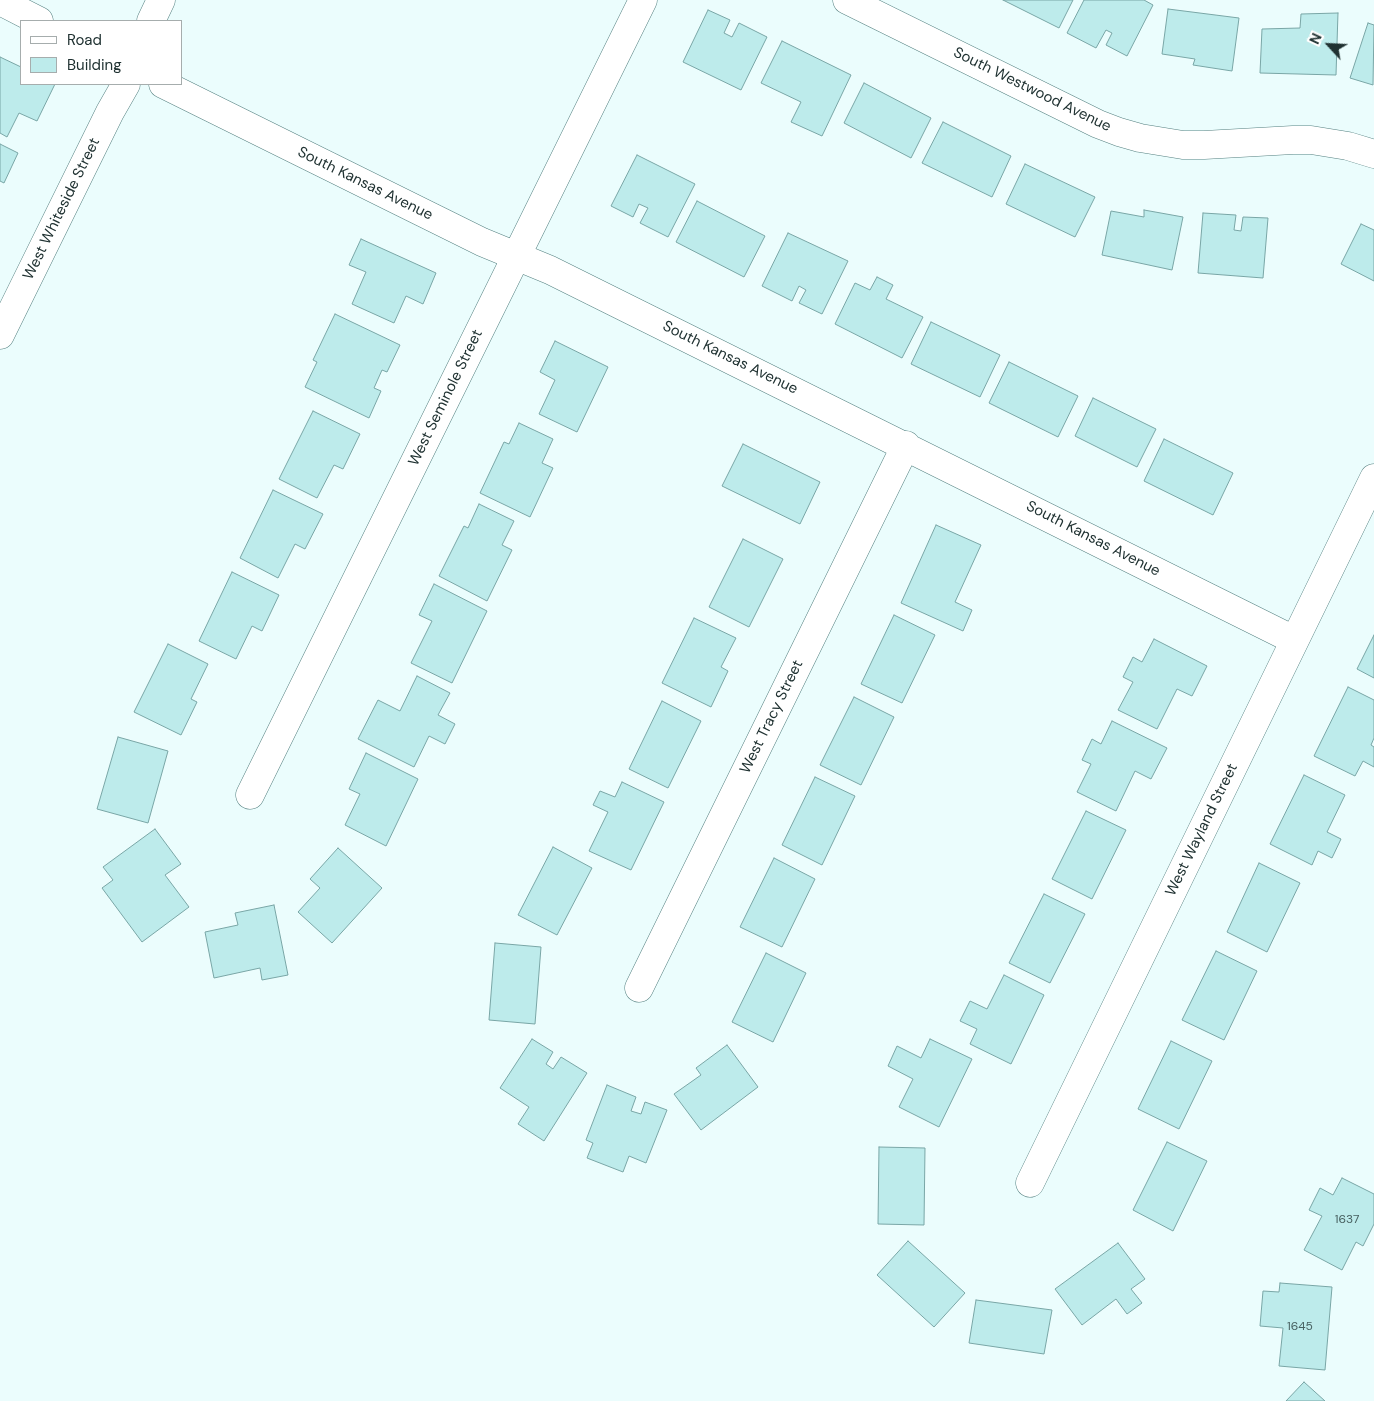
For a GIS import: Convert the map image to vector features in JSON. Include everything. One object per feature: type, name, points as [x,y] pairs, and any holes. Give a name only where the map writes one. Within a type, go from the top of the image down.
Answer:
[{"type":"street","points":[[151,20],[161,0]]},
{"type":"street","name":"West Seminole Street","points":[[250,795],[643,0]]},
{"type":"street","name":"South Westwood Avenue","points":[[847,0],[1098,124],[1118,132],[1140,138],[1182,145],[1311,140],[1348,146],[1374,154]]},
{"type":"street","points":[[0,1],[37,20]]},
{"type":"street","name":"West Whiteside Street","points":[[0,336],[110,112],[125,85]]},
{"type":"street","name":"South Kansas Avenue","points":[[165,85],[482,242],[550,270],[906,445],[1294,640]]},
{"type":"street","name":"West Tracy Street","points":[[639,988],[906,445]]},
{"type":"street","name":"West Wayland Street","points":[[1030,1183],[1374,478]]},
{"type":"building","points":[[1003,0],[1073,0],[1059,28]]},
{"type":"building","points":[[1084,0],[1144,0],[1153,5],[1127,56],[1106,45],[1112,33],[1106,30],[1096,48],[1067,33]]},
{"type":"building","points":[[1168,9],[1239,18],[1232,71],[1193,65],[1195,59],[1162,54]]},
{"type":"building","points":[[708,10],[730,20],[724,33],[732,37],[739,23],[767,37],[741,90],[683,62]]},
{"type":"building","points":[[1338,13],[1336,75],[1260,73],[1262,29],[1300,28],[1301,14]]},
{"type":"building","points":[[1368,23],[1374,25],[1373,85],[1350,78]]},
{"type":"building","points":[[782,41],[851,75],[822,136],[791,122],[801,102],[761,83]]},
{"type":"building","points":[[0,57],[20,67],[20,85],[55,85],[37,121],[19,113],[7,137],[0,133]]},
{"type":"building","points":[[864,83],[931,118],[911,158],[844,123]]},
{"type":"building","points":[[943,122],[1011,156],[992,197],[922,163]]},
{"type":"building","points":[[0,144],[18,153],[4,183],[0,181]]},
{"type":"building","points":[[637,155],[695,184],[668,237],[640,223],[648,208],[639,204],[633,217],[611,206]]},
{"type":"building","points":[[1025,164],[1095,197],[1075,237],[1006,204]]},
{"type":"building","points":[[697,201],[765,236],[744,277],[676,242]]},
{"type":"building","points":[[1144,210],[1183,217],[1172,270],[1102,255],[1111,211],[1144,217]]},
{"type":"building","points":[[1203,213],[1236,215],[1234,230],[1241,231],[1243,217],[1268,218],[1263,278],[1198,273]]},
{"type":"building","points":[[1361,224],[1374,230],[1374,281],[1341,264]]},
{"type":"building","points":[[788,233],[848,261],[822,314],[799,303],[806,290],[799,286],[792,301],[762,286]]},
{"type":"building","points":[[361,239],[436,273],[423,304],[406,296],[394,323],[352,304],[366,272],[349,265]]},
{"type":"building","points":[[877,277],[893,285],[886,299],[923,317],[902,358],[835,324],[855,283],[870,290]]},
{"type":"building","points":[[335,314],[400,345],[387,372],[382,370],[374,388],[381,391],[369,418],[305,387],[317,362],[313,360]]},
{"type":"building","points":[[931,322],[1000,355],[980,397],[911,364]]},
{"type":"building","points":[[555,341],[608,367],[577,432],[539,414],[555,380],[540,372]]},
{"type":"building","points":[[1009,362],[1078,396],[1058,437],[989,403]]},
{"type":"building","points":[[1093,398],[1156,429],[1137,467],[1075,436]]},
{"type":"building","points":[[313,411],[360,434],[343,469],[334,465],[317,498],[279,479]]},
{"type":"building","points":[[519,423],[553,439],[542,463],[553,468],[530,517],[480,493],[504,442],[509,444]]},
{"type":"building","points":[[1164,439],[1233,473],[1213,515],[1144,481]]},
{"type":"building","points":[[743,444],[820,482],[800,524],[722,486]]},
{"type":"building","points":[[273,490],[323,514],[305,549],[295,544],[278,578],[240,558]]},
{"type":"building","points":[[479,504],[514,521],[502,545],[512,550],[487,601],[439,576],[464,526],[468,528]]},
{"type":"building","points":[[936,525],[981,545],[955,602],[972,610],[963,631],[901,603]]},
{"type":"building","points":[[743,539],[783,559],[749,627],[709,607]]},
{"type":"building","points":[[232,572],[279,595],[262,631],[252,626],[236,659],[199,641]]},
{"type":"building","points":[[434,584],[487,611],[452,683],[411,663],[432,621],[419,615]]},
{"type":"building","points":[[894,615],[935,635],[902,703],[861,684]]},
{"type":"building","points":[[694,618],[736,638],[721,667],[728,671],[711,707],[662,683]]},
{"type":"building","points":[[1374,635],[1374,678],[1357,669]]},
{"type":"building","points":[[1154,639],[1207,666],[1192,696],[1177,689],[1157,729],[1118,710],[1133,682],[1123,677],[1133,657],[1142,662]]},
{"type":"building","points":[[168,644],[208,664],[191,699],[197,702],[181,735],[134,712]]},
{"type":"building","points":[[417,676],[450,693],[438,715],[455,724],[445,744],[429,736],[414,767],[358,739],[378,700],[400,711]]},
{"type":"building","points":[[1348,687],[1374,700],[1374,738],[1371,745],[1374,747],[1374,767],[1363,761],[1355,776],[1314,756]]},
{"type":"building","points":[[854,697],[894,717],[861,785],[820,765]]},
{"type":"building","points":[[662,701],[701,721],[668,788],[629,769]]},
{"type":"building","points":[[1112,721],[1167,748],[1151,779],[1135,771],[1116,811],[1077,792],[1091,764],[1082,760],[1092,739],[1101,744]]},
{"type":"building","points":[[118,737],[168,751],[148,823],[97,809]]},
{"type":"building","points":[[366,753],[418,779],[386,846],[345,825],[360,794],[349,789]]},
{"type":"building","points":[[1304,775],[1345,795],[1327,832],[1341,839],[1332,858],[1318,851],[1312,865],[1270,844]]},
{"type":"building","points":[[815,777],[855,796],[822,865],[782,845]]},
{"type":"building","points":[[622,782],[664,802],[631,870],[589,851],[608,812],[593,805],[600,791],[615,797]]},
{"type":"building","points":[[1086,811],[1126,830],[1092,899],[1052,879]]},
{"type":"building","points":[[155,829],[181,864],[165,875],[189,907],[142,942],[102,888],[113,880],[103,867]]},
{"type":"building","points":[[553,847],[592,868],[557,935],[518,915]]},
{"type":"building","points":[[338,848],[382,888],[332,943],[298,912],[320,888],[310,879]]},
{"type":"building","points":[[774,858],[815,879],[782,947],[740,927]]},
{"type":"building","points":[[1259,863],[1300,883],[1267,952],[1227,932]]},
{"type":"building","points":[[1044,894],[1085,914],[1050,983],[1009,963]]},
{"type":"building","points":[[274,905],[288,975],[262,980],[260,968],[214,978],[205,932],[238,925],[235,913]]},
{"type":"building","points":[[495,943],[541,947],[535,1024],[489,1020]]},
{"type":"building","points":[[1216,951],[1257,971],[1224,1040],[1182,1020]]},
{"type":"building","points":[[766,953],[806,973],[773,1042],[732,1022]]},
{"type":"building","points":[[1004,975],[1044,995],[1011,1064],[970,1044],[977,1029],[960,1021],[970,1001],[987,1009]]},
{"type":"building","points":[[532,1039],[553,1052],[546,1064],[553,1069],[561,1057],[587,1073],[544,1141],[518,1124],[529,1107],[500,1088]]},
{"type":"building","points":[[930,1039],[972,1059],[939,1127],[899,1107],[913,1079],[888,1066],[897,1046],[921,1058]]},
{"type":"building","points":[[1171,1041],[1212,1061],[1179,1129],[1138,1109]]},
{"type":"building","points":[[727,1045],[758,1087],[701,1130],[674,1094],[701,1075],[696,1068]]},
{"type":"building","points":[[607,1085],[636,1097],[631,1111],[641,1114],[645,1102],[667,1110],[646,1163],[629,1156],[623,1172],[587,1158],[593,1143],[586,1140]]},
{"type":"building","points":[[1167,1142],[1207,1161],[1173,1231],[1133,1210]]},
{"type":"building","points":[[879,1147],[925,1148],[924,1225],[878,1224]]},
{"type":"building","points":[[1342,1178],[1374,1194],[1374,1224],[1363,1246],[1356,1242],[1342,1270],[1304,1250],[1322,1216],[1309,1210],[1320,1188],[1333,1195]]},
{"type":"building","points":[[908,1241],[965,1293],[934,1327],[877,1275]]},
{"type":"building","points":[[1118,1243],[1145,1279],[1131,1289],[1142,1303],[1127,1314],[1116,1299],[1082,1325],[1055,1289]]},
{"type":"building","points":[[1280,1283],[1332,1287],[1325,1370],[1279,1366],[1283,1328],[1260,1326],[1263,1291],[1279,1292]]},
{"type":"building","points":[[976,1300],[1052,1310],[1044,1354],[969,1343]]},
{"type":"building","points":[[1304,1382],[1325,1401],[1286,1401]]}]
